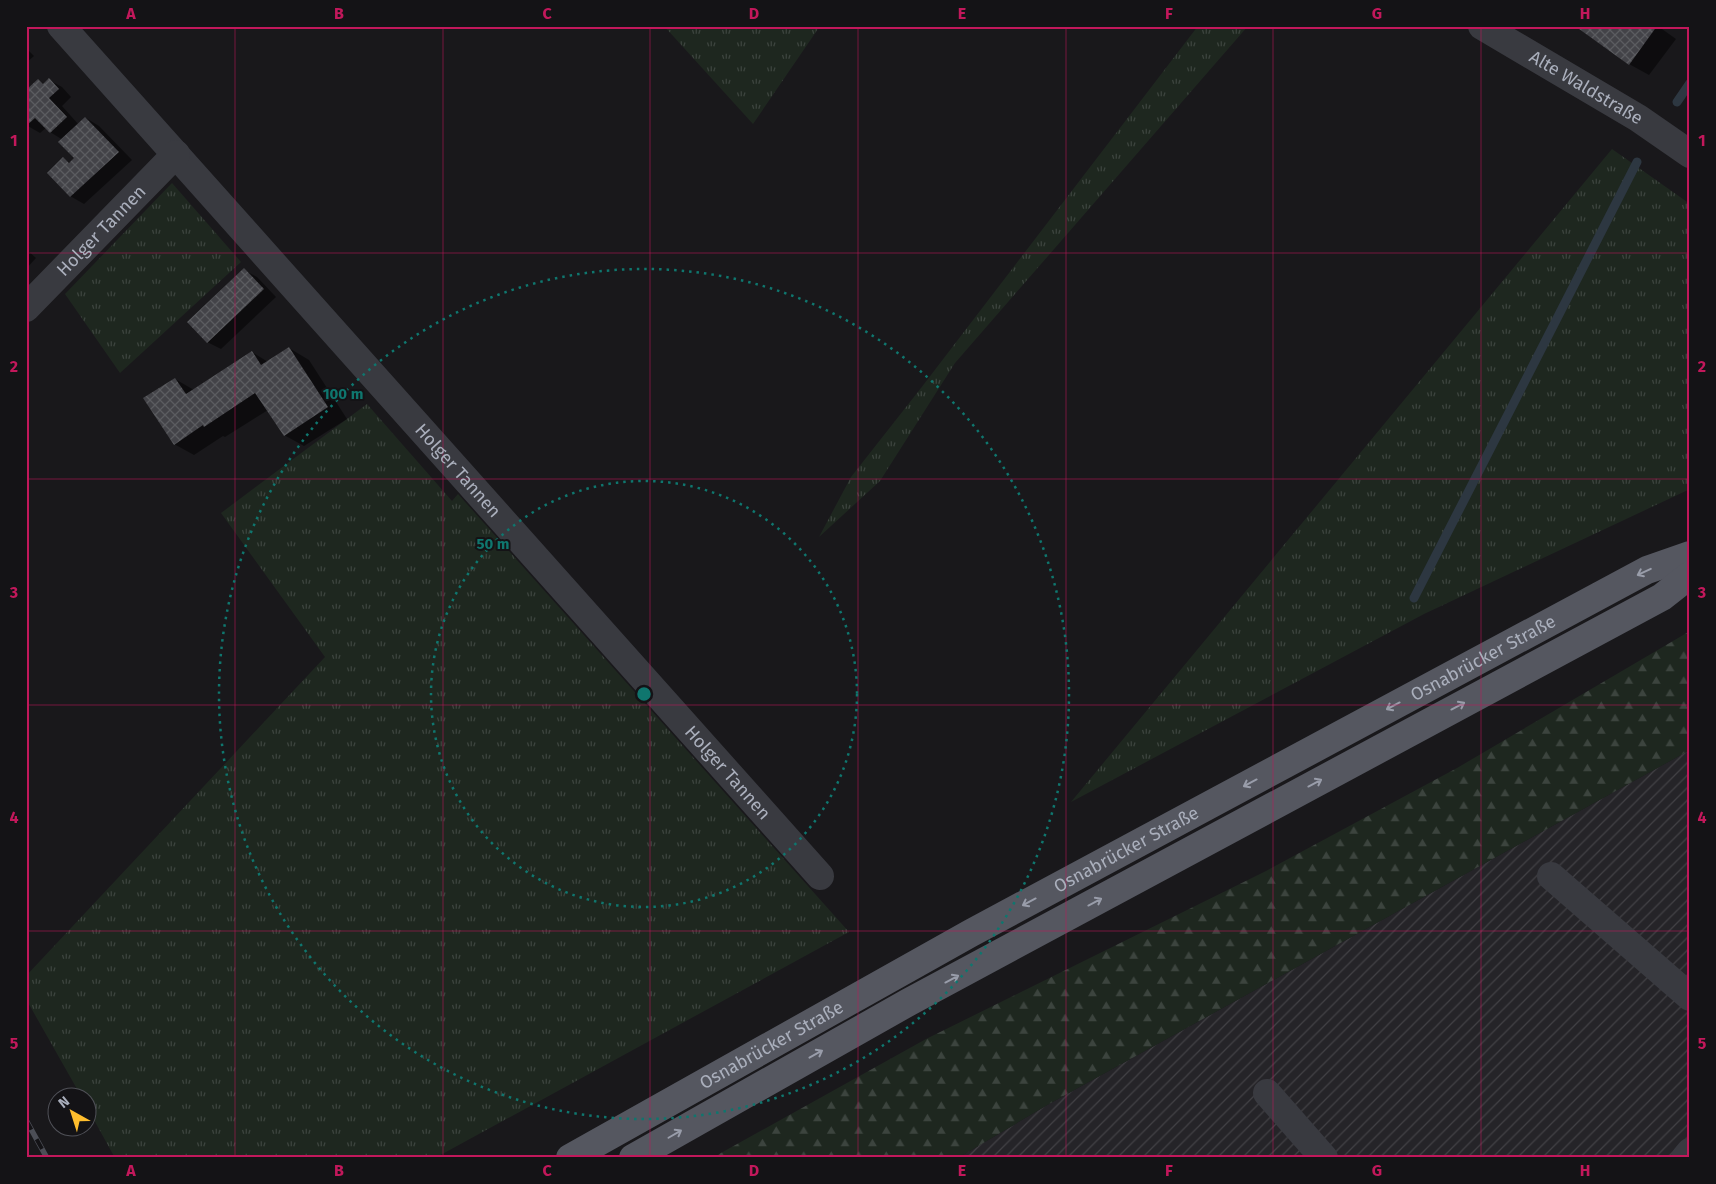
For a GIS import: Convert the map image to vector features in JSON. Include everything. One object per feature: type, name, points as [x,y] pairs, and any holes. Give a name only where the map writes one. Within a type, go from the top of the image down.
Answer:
[{"type":"main road","name":"Osnabrücker Straße","points":[[570,1158],[1024,905],[1646,570],[1690,556]]},
{"type":"main road","name":"Osnabrücker Straße","points":[[632,1158],[909,1002],[1662,597],[1690,575]]},
{"type":"street","name":"Holger Tannen","points":[[61,26],[820,876]]},
{"type":"street","name":"Alte Waldstraße","points":[[1482,26],[1560,71],[1659,132],[1690,154]]},
{"type":"street","name":"Holger Tannen","points":[[26,308],[176,154]]},
{"type":"street","points":[[1551,876],[1690,997]]},
{"type":"street","points":[[1267,1093],[1324,1158]]},
{"type":"street","points":[[1685,1158],[1690,1152]]},
{"type":"shaded area","points":[[1690,750],[1690,1158],[958,1158],[1049,1104]]},
{"type":"green space","points":[[664,26],[820,26],[753,124]]},
{"type":"green space","points":[[1198,26],[1248,26],[955,363],[880,481],[819,537],[851,477]]},
{"type":"green space","points":[[1612,149],[1690,204],[1690,489],[1424,614],[1071,802]]},
{"type":"green space","points":[[172,183],[241,262],[120,373],[65,294]]},
{"type":"green space","points":[[367,404],[452,501],[458,494],[849,932],[435,1158],[115,1158],[98,1127],[98,1086],[75,1086],[26,999],[26,976],[325,657],[221,513]]},
{"type":"green space","points":[[1690,631],[1690,750],[1049,1104],[958,1158],[712,1158],[926,1039],[1266,871],[1457,768]]},
{"type":"building","points":[[1575,26],[1657,26],[1629,65]]},
{"type":"building","points":[[49,78],[59,89],[49,98],[67,117],[50,133],[35,118],[26,126],[26,90],[38,79],[43,84]]},
{"type":"building","points":[[85,117],[119,152],[70,197],[47,173],[63,157],[69,163],[74,158],[58,142]]},
{"type":"building","points":[[244,268],[264,289],[207,343],[187,322]]},
{"type":"building","points":[[289,347],[328,407],[284,436],[255,393],[174,445],[143,398],[175,378],[186,394],[252,351],[261,365]]},
{"type":"waterway","points":[[1677,102],[1690,83]]},
{"type":"waterway","points":[[1414,598],[1637,162]]},
{"type":"railway","points":[[26,1120],[47,1158]]}]
